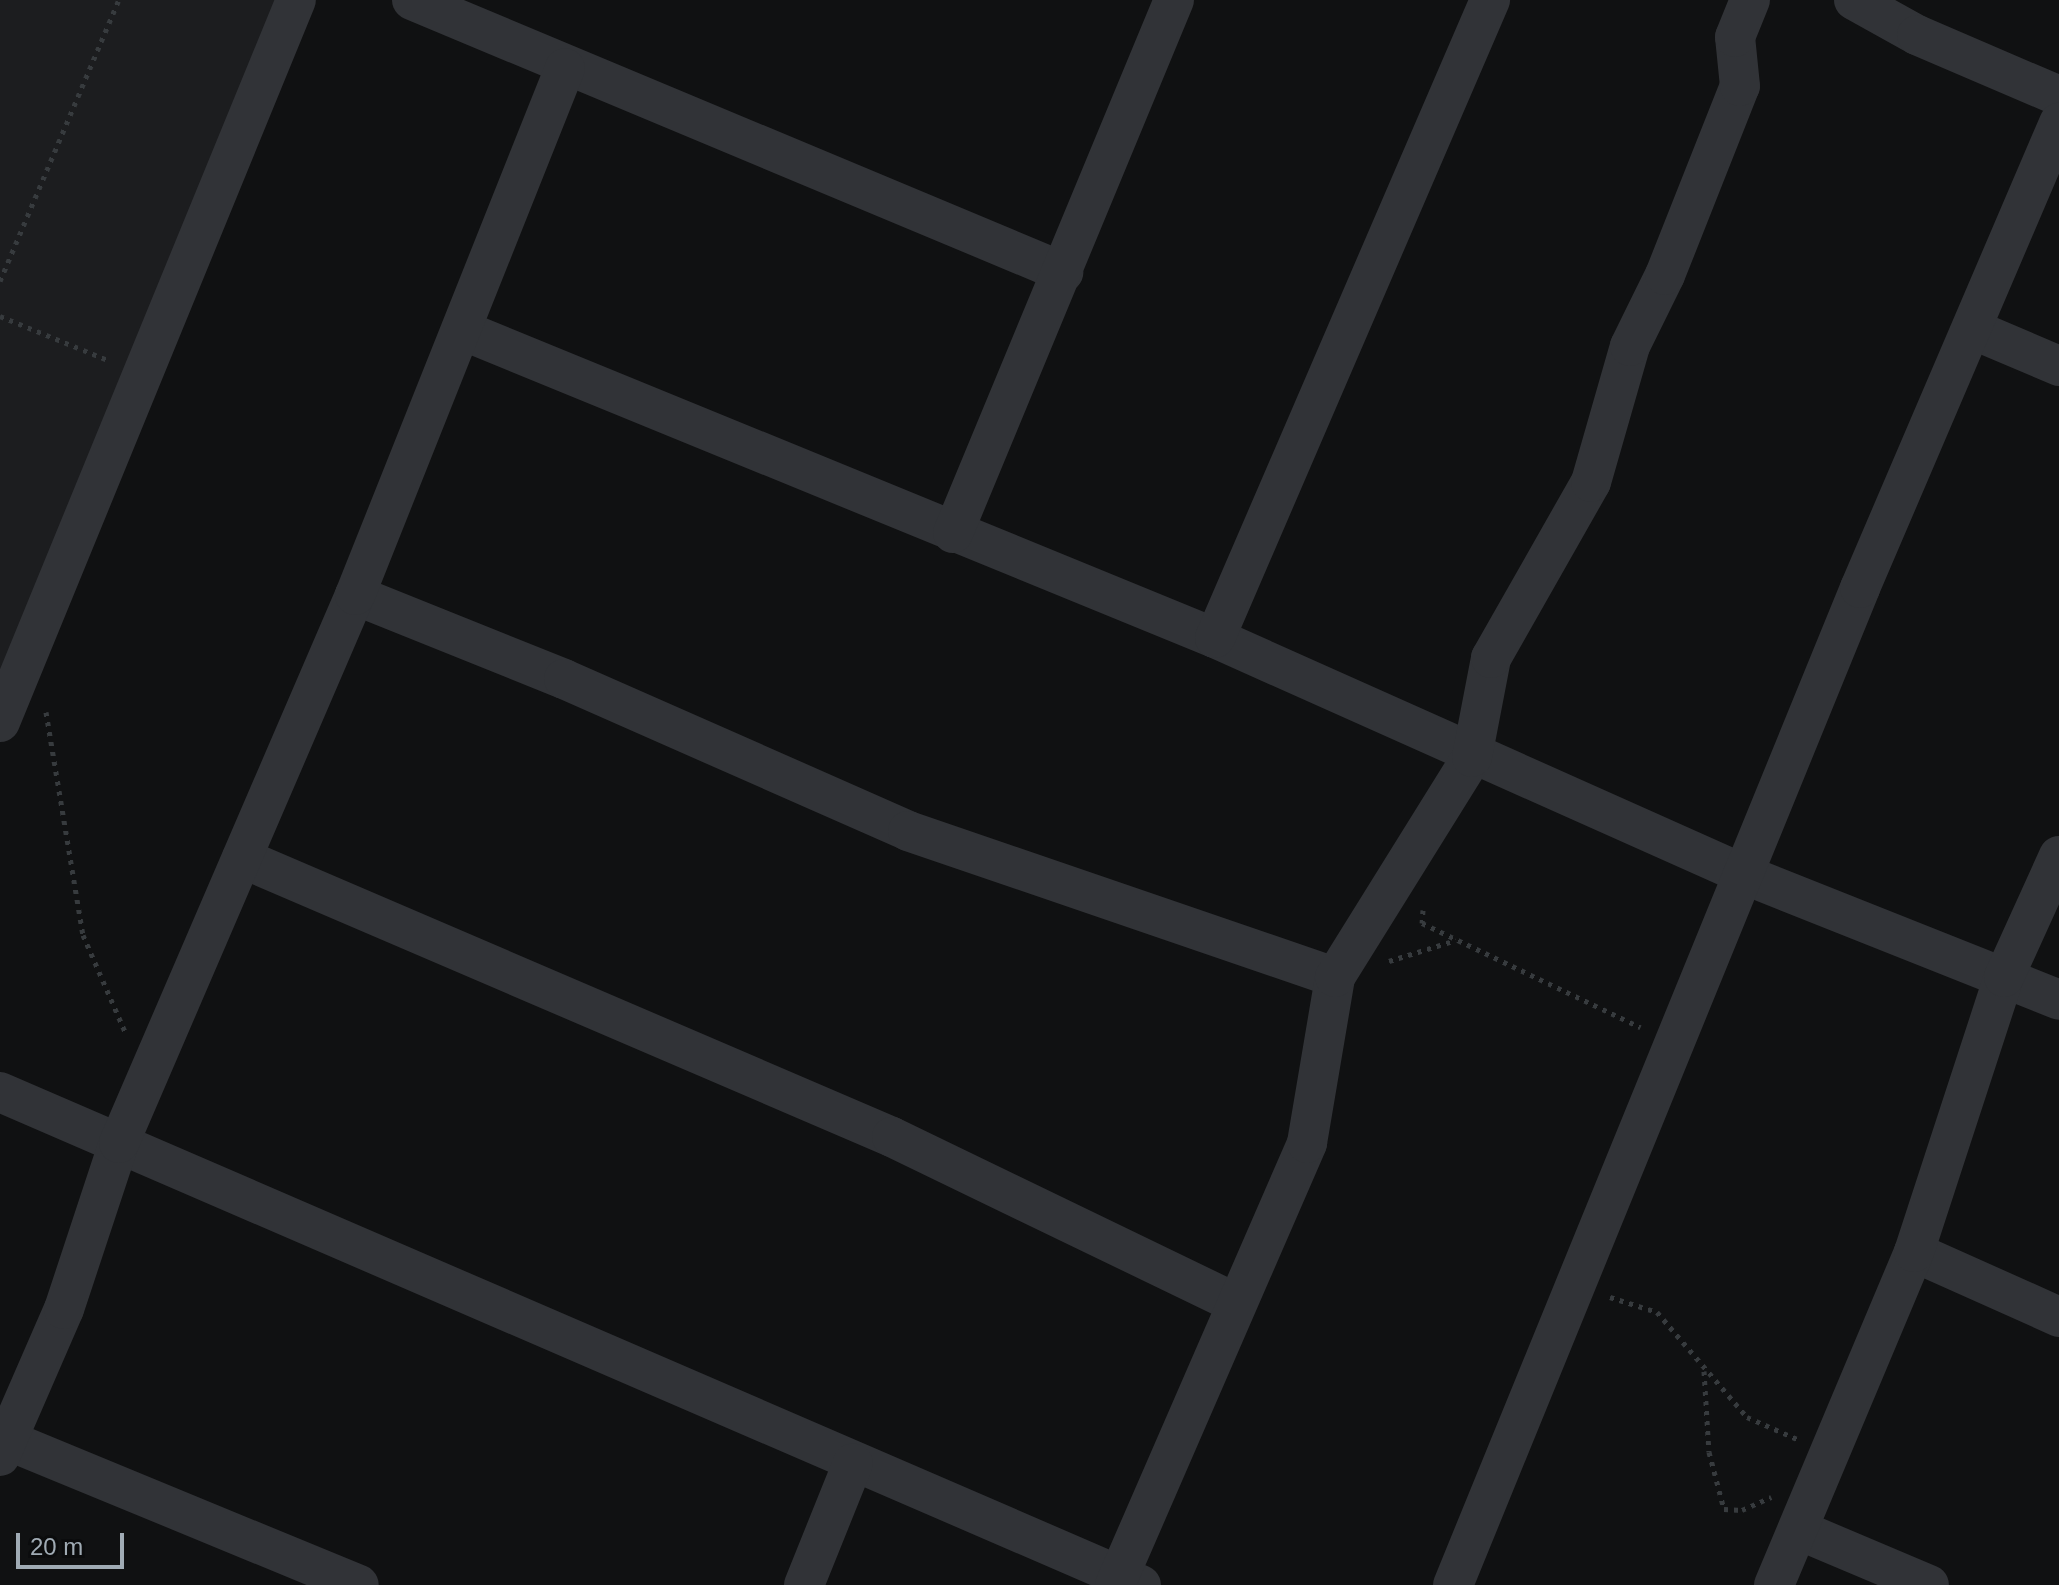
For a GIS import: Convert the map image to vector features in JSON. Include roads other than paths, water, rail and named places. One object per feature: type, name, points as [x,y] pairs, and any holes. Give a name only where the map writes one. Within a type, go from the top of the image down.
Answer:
[{"type":"street","points":[[0,722],[296,0]]},
{"type":"street","points":[[412,0],[565,68],[1063,272]]},
{"type":"street","points":[[1215,638],[1490,0]]},
{"type":"street","points":[[0,1092],[1125,1582],[1236,1303],[1307,1143],[1335,977],[1472,757],[1491,658],[1591,482],[1630,346],[1665,275],[1740,86],[1735,37],[1750,0]]},
{"type":"street","points":[[1854,0],[1917,35],[2059,96]]},
{"type":"street","points":[[953,533],[1063,272],[1169,1]]},
{"type":"street","points":[[359,1585],[2,1444],[64,1309],[119,1143],[355,595],[565,68]]},
{"type":"street","points":[[1453,1585],[1743,874],[2059,123]]},
{"type":"street","points":[[1972,329],[2059,366]]},
{"type":"street","points":[[462,330],[1215,638],[1472,757],[1743,874],[2059,1000]]},
{"type":"street","points":[[355,595],[564,679],[908,831],[1335,977]]},
{"type":"street","points":[[1774,1585],[1914,1252],[2004,977],[2059,856]]},
{"type":"street","points":[[242,858],[892,1137],[1236,1303]]},
{"type":"street","points":[[1914,1252],[2059,1317]]},
{"type":"street","points":[[804,1585],[853,1463]]},
{"type":"street","points":[[1799,1530],[1929,1585]]}]
